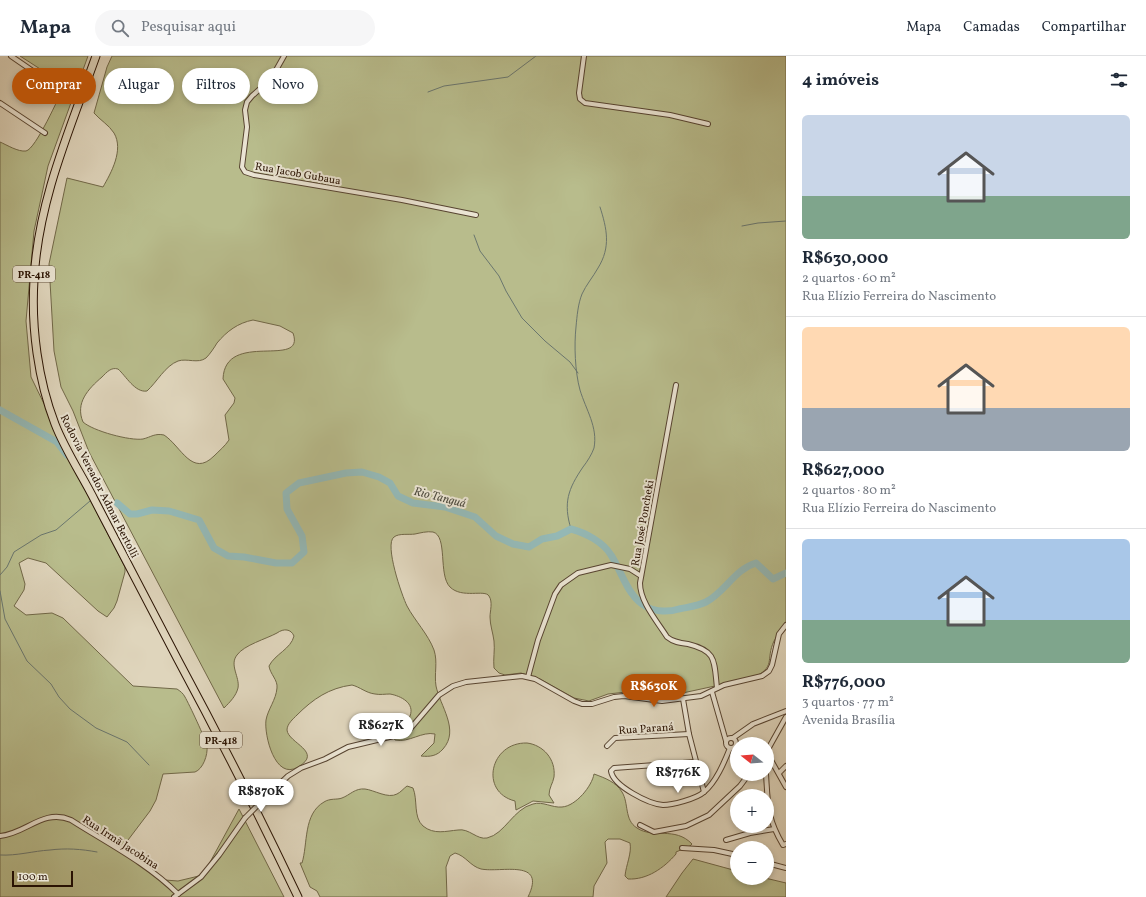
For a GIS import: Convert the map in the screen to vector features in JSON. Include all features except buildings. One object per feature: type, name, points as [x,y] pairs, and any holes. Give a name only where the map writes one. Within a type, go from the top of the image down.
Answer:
[{"type":"highway","name":"Rodovia Vereador Admar Bertolli","points":[[96,56],[71,123],[50,188],[37,240],[34,282],[34,318],[37,349],[44,386],[55,425],[138,585],[206,711],[298,897]]},
{"type":"street","points":[[11,56],[28,68]]},
{"type":"street","name":"Rua Jacob Gubaua","points":[[284,56],[271,79],[247,102],[245,110],[247,127],[242,167],[245,172],[254,175],[402,200],[476,215]]},
{"type":"street","points":[[584,56],[579,94],[580,99],[585,103],[670,115],[708,124]]},
{"type":"street","points":[[0,103],[45,133]]},
{"type":"street","name":"Rua José Poncheki","points":[[528,677],[538,640],[554,594],[561,585],[578,573],[610,565],[630,569],[641,576],[676,385]]},
{"type":"street","points":[[641,576],[640,590],[667,637],[672,641],[701,647],[707,650],[711,656],[715,669],[717,688]]},
{"type":"street","points":[[528,677],[574,702],[582,704],[592,704],[614,697],[624,696],[662,701],[700,696],[712,692],[724,685],[762,676],[769,671],[772,665],[779,634],[786,625]]},
{"type":"street","name":"Rua Irmã Jacobina","points":[[0,836],[53,816],[61,816],[71,820],[137,861],[176,895],[201,877],[219,855],[245,818],[288,776],[301,768],[325,759],[348,747],[402,734],[410,729],[439,695],[452,686],[466,682],[528,677]]},
{"type":"street","points":[[696,762],[614,768],[611,771],[612,775],[628,791],[662,805],[697,797],[704,792],[716,776],[730,748],[726,744],[712,692]]},
{"type":"street","points":[[683,699],[689,734],[704,792]]},
{"type":"street","points":[[734,737],[753,724],[786,711]]},
{"type":"street","points":[[774,739],[786,717]]},
{"type":"street","name":"Rua Paraná","points":[[607,746],[614,738],[689,734]]},
{"type":"street","points":[[726,741],[730,738]]},
{"type":"street","points":[[774,763],[786,787]]},
{"type":"street","points":[[780,773],[786,766]]},
{"type":"street","points":[[640,825],[654,832],[686,826],[709,815],[744,781]]},
{"type":"street","points":[[774,830],[784,845],[786,844]]},
{"type":"street","points":[[726,840],[750,833]]},
{"type":"street","points":[[682,848],[714,850],[730,853]]},
{"type":"street","points":[[774,865],[786,868]]},
{"type":"green space","points":[[20,56],[88,56],[84,68],[39,68]]},
{"type":"green space","points":[[112,56],[786,56],[786,626],[774,641],[771,648],[768,666],[765,670],[752,678],[664,697],[626,692],[608,694],[589,701],[574,698],[540,679],[521,673],[505,675],[499,673],[494,668],[494,638],[490,620],[491,604],[489,596],[483,593],[455,591],[450,587],[444,574],[442,548],[438,535],[433,532],[428,532],[399,535],[394,537],[391,542],[392,559],[401,592],[407,606],[434,650],[436,659],[436,686],[449,726],[450,734],[448,742],[436,755],[421,756],[434,743],[435,734],[425,734],[405,740],[395,740],[394,738],[410,716],[411,707],[406,701],[398,696],[390,694],[372,693],[352,685],[344,686],[315,699],[290,722],[287,728],[289,735],[303,748],[307,757],[305,762],[298,767],[290,770],[283,768],[277,762],[273,754],[267,736],[266,720],[277,688],[269,666],[290,644],[294,636],[293,634],[287,630],[282,630],[240,651],[234,663],[238,680],[238,688],[231,701],[224,708],[89,452],[73,411],[61,387],[54,351],[49,264],[67,178],[103,187],[110,175],[115,161],[118,147],[114,133],[110,127],[94,113],[104,78],[104,104],[174,104],[174,68],[107,68]],"holes":[[[253,320],[280,326],[293,333],[294,344],[288,349],[249,352],[237,356],[227,364],[223,379],[235,398],[234,403],[225,415],[229,440],[206,462],[199,464],[193,462],[164,435],[156,435],[143,439],[121,437],[95,429],[83,422],[81,409],[84,397],[92,386],[111,369],[118,369],[135,387],[143,391],[147,391],[173,363],[181,360],[203,360],[229,331],[248,321]]]},
{"type":"green space","points":[[56,104],[71,104],[48,166],[34,231],[26,321],[31,377],[125,567],[125,572],[117,601],[107,617],[98,611],[46,563],[28,558],[19,563],[25,584],[24,590],[14,606],[26,615],[52,613],[63,618],[133,686],[177,689],[184,696],[204,737],[207,746],[207,753],[198,770],[195,772],[163,774],[156,800],[150,811],[125,844],[131,857],[165,880],[178,881],[203,875],[239,809],[284,897],[0,897],[0,142],[13,148],[26,151],[30,148],[41,132]]},
{"type":"green space","points":[[527,743],[533,744],[543,750],[551,759],[554,777],[549,795],[554,803],[533,801],[516,810],[515,801],[504,796],[496,788],[493,778],[494,768],[497,759],[504,750],[514,745]]},
{"type":"green space","points":[[594,774],[610,781],[620,789],[624,796],[630,821],[637,828],[650,833],[678,835],[692,844],[676,852],[671,859],[655,872],[635,879],[628,879],[625,876],[630,843],[620,839],[608,839],[605,842],[607,863],[594,886],[593,897],[528,897],[532,885],[531,877],[527,872],[510,869],[490,870],[477,868],[462,856],[455,853],[450,856],[446,867],[447,897],[320,897],[317,891],[310,887],[300,863],[302,863],[304,855],[309,822],[317,807],[326,801],[342,798],[361,789],[381,794],[393,795],[397,794],[407,786],[413,788],[418,818],[427,829],[431,831],[445,832],[462,830],[483,838],[487,838],[499,832],[520,811],[533,804],[537,803],[562,807],[573,803],[587,789],[593,779]]},
{"type":"green space","points":[[693,859],[730,869],[730,885],[774,885],[774,880],[786,883],[786,897],[666,897]]},
{"type":"waterway","points":[[428,92],[444,86],[508,77],[536,56]]},
{"type":"waterway","points":[[571,529],[567,511],[568,496],[574,482],[592,453],[595,440],[591,419],[578,383],[575,358],[575,334],[577,314],[582,294],[605,253],[606,230],[600,207]]},
{"type":"waterway","points":[[742,226],[786,221]]},
{"type":"waterway","points":[[474,235],[480,251],[499,276],[522,318],[545,341],[570,362],[578,373]]},
{"type":"waterway","name":"Rio Tanguá","points":[[0,410],[57,442],[67,455]]},
{"type":"waterway","name":"Rio Tanguá","points":[[117,503],[130,514],[137,514],[152,510],[169,511],[199,520],[214,548],[228,556],[244,557],[276,563],[292,563],[304,552],[302,536],[287,509],[286,493],[299,483],[346,473],[362,472],[379,477],[390,483],[398,496],[413,503],[445,507],[475,517],[496,536],[513,544],[529,547],[542,539],[557,536],[571,529],[582,533],[599,542],[608,550],[630,591],[640,603],[654,610],[671,611],[706,602],[719,593],[742,570],[756,563],[773,579],[786,573]]},
{"type":"waterway","points":[[0,575],[7,567],[14,552],[41,535],[56,530],[90,501]]},
{"type":"waterway","points":[[0,591],[5,619],[27,661],[51,684],[59,697],[70,709],[96,728],[127,742],[149,765]]},
{"type":"waterway","points":[[0,855],[13,855],[62,849],[97,852]]}]
